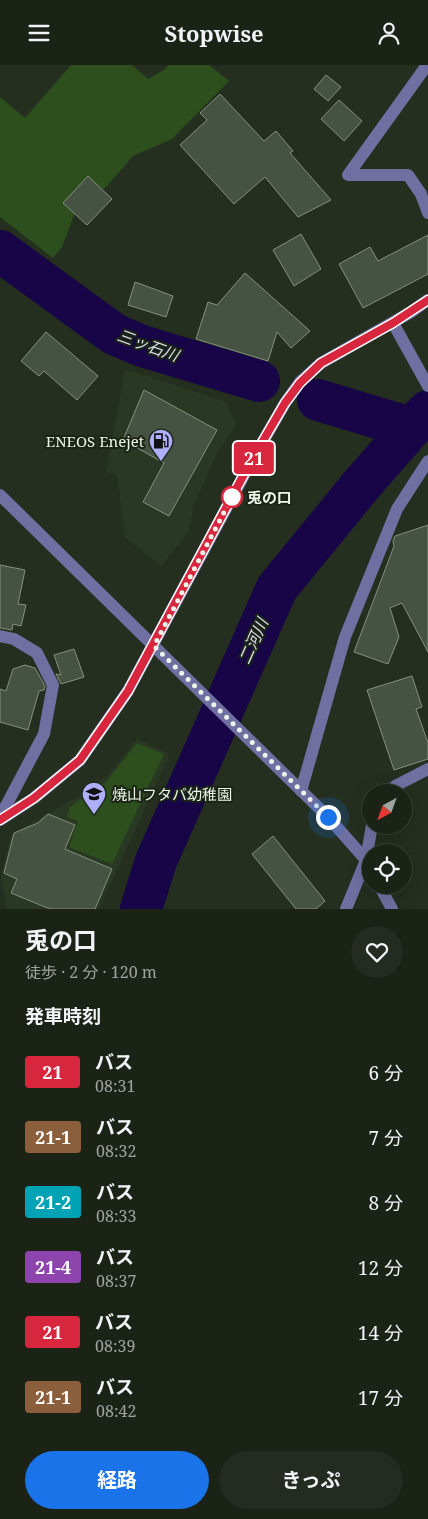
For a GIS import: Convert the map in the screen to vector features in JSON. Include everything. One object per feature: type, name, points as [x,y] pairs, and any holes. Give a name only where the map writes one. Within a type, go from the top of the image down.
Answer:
[{"type":"street","points":[[427,65],[348,175],[408,175],[421,194],[428,213]]},
{"type":"street","points":[[0,818],[34,798],[80,760],[128,691],[285,403],[300,383],[321,363],[393,323],[428,300]]},
{"type":"street","points":[[393,323],[405,341],[428,386]]},
{"type":"street","points":[[301,791],[345,637],[396,509],[428,461]]},
{"type":"street","points":[[0,495],[301,791],[362,857]]},
{"type":"street","points":[[0,635],[14,639],[37,653],[53,685],[44,734],[0,818]]},
{"type":"street","points":[[399,784],[428,769]]},
{"type":"street","points":[[346,909],[362,878]]},
{"type":"street","points":[[384,894],[392,909]]},
{"type":"shaded area","name":"ENEOS Enejet","points":[[125,369],[226,402],[236,425],[218,451],[193,507],[189,531],[161,566],[125,537],[117,474],[106,473]]},
{"type":"shaded area","name":"焼山フタバ幼稚園","points":[[137,739],[170,754],[99,909],[7,909],[1,877],[11,834],[79,796],[108,775]]},
{"type":"green space","points":[[71,65],[132,65],[148,79],[164,70],[168,65],[209,65],[229,81],[172,139],[133,156],[106,187],[77,207],[62,247],[53,258],[0,217],[0,97],[25,118]]},
{"type":"green space","points":[[137,743],[164,754],[112,864],[69,847],[78,821],[67,817],[70,807],[106,782]]},
{"type":"building","points":[[326,75],[341,87],[328,101],[314,89]]},
{"type":"building","points":[[220,94],[264,141],[276,131],[293,151],[290,153],[331,200],[298,217],[265,177],[234,204],[180,145],[207,120],[200,113]]},
{"type":"building","points":[[339,100],[362,121],[344,141],[321,119]]},
{"type":"building","points":[[88,176],[112,199],[87,225],[63,203]]},
{"type":"building","points":[[301,234],[321,269],[294,286],[273,250]]},
{"type":"building","points":[[428,235],[428,274],[363,308],[339,264],[370,247],[378,261]]},
{"type":"building","points":[[245,273],[310,331],[291,348],[277,332],[268,361],[196,339],[208,302],[217,305]]},
{"type":"building","points":[[135,282],[173,296],[166,317],[128,305]]},
{"type":"building","points":[[46,332],[98,376],[77,400],[44,371],[39,376],[21,361]]},
{"type":"building","points":[[144,390],[217,430],[169,516],[143,502],[164,463],[123,440]]},
{"type":"building","points":[[428,525],[428,652],[402,603],[390,608],[399,637],[388,664],[354,652],[394,546],[395,536]]},
{"type":"building","points":[[0,565],[25,570],[18,604],[26,605],[21,626],[13,624],[12,630],[0,628]]},
{"type":"building","points":[[74,649],[84,677],[61,684],[56,674],[61,675],[54,655]]},
{"type":"building","points":[[25,665],[35,668],[45,686],[44,690],[39,691],[28,730],[0,722],[0,689],[6,691],[13,669]]},
{"type":"building","points":[[412,676],[422,707],[416,709],[428,743],[428,759],[394,770],[367,690]]},
{"type":"building","points":[[48,814],[75,825],[65,849],[112,869],[95,909],[50,909],[11,893],[17,879],[4,873],[14,833],[38,823]]},
{"type":"building","points":[[273,836],[325,901],[316,909],[296,909],[252,854]]},
{"type":"waterway","name":"三ッ石川","points":[[0,251],[114,334],[142,346],[259,381]]},
{"type":"waterway","name":"三ッ石川","points":[[318,400],[411,428]]},
{"type":"waterway","name":"二河川","points":[[141,909],[156,861],[277,588],[362,484],[428,411]]},
{"type":"bus line","name":"21","points":[[0,820],[34,798],[80,760],[128,691],[154,646],[178,597],[249,465],[285,403],[300,383],[321,363],[393,323],[428,300]]},
{"type":"place","name":"ENEOS Enejet","points":[[161,462]]},
{"type":"place","name":"兎の口","points":[[232,497]]},
{"type":"place","name":"焼山フタバ幼稚園","points":[[94,815]]},
{"type":"route","points":[[232,497],[154,646],[328,817]]}]
